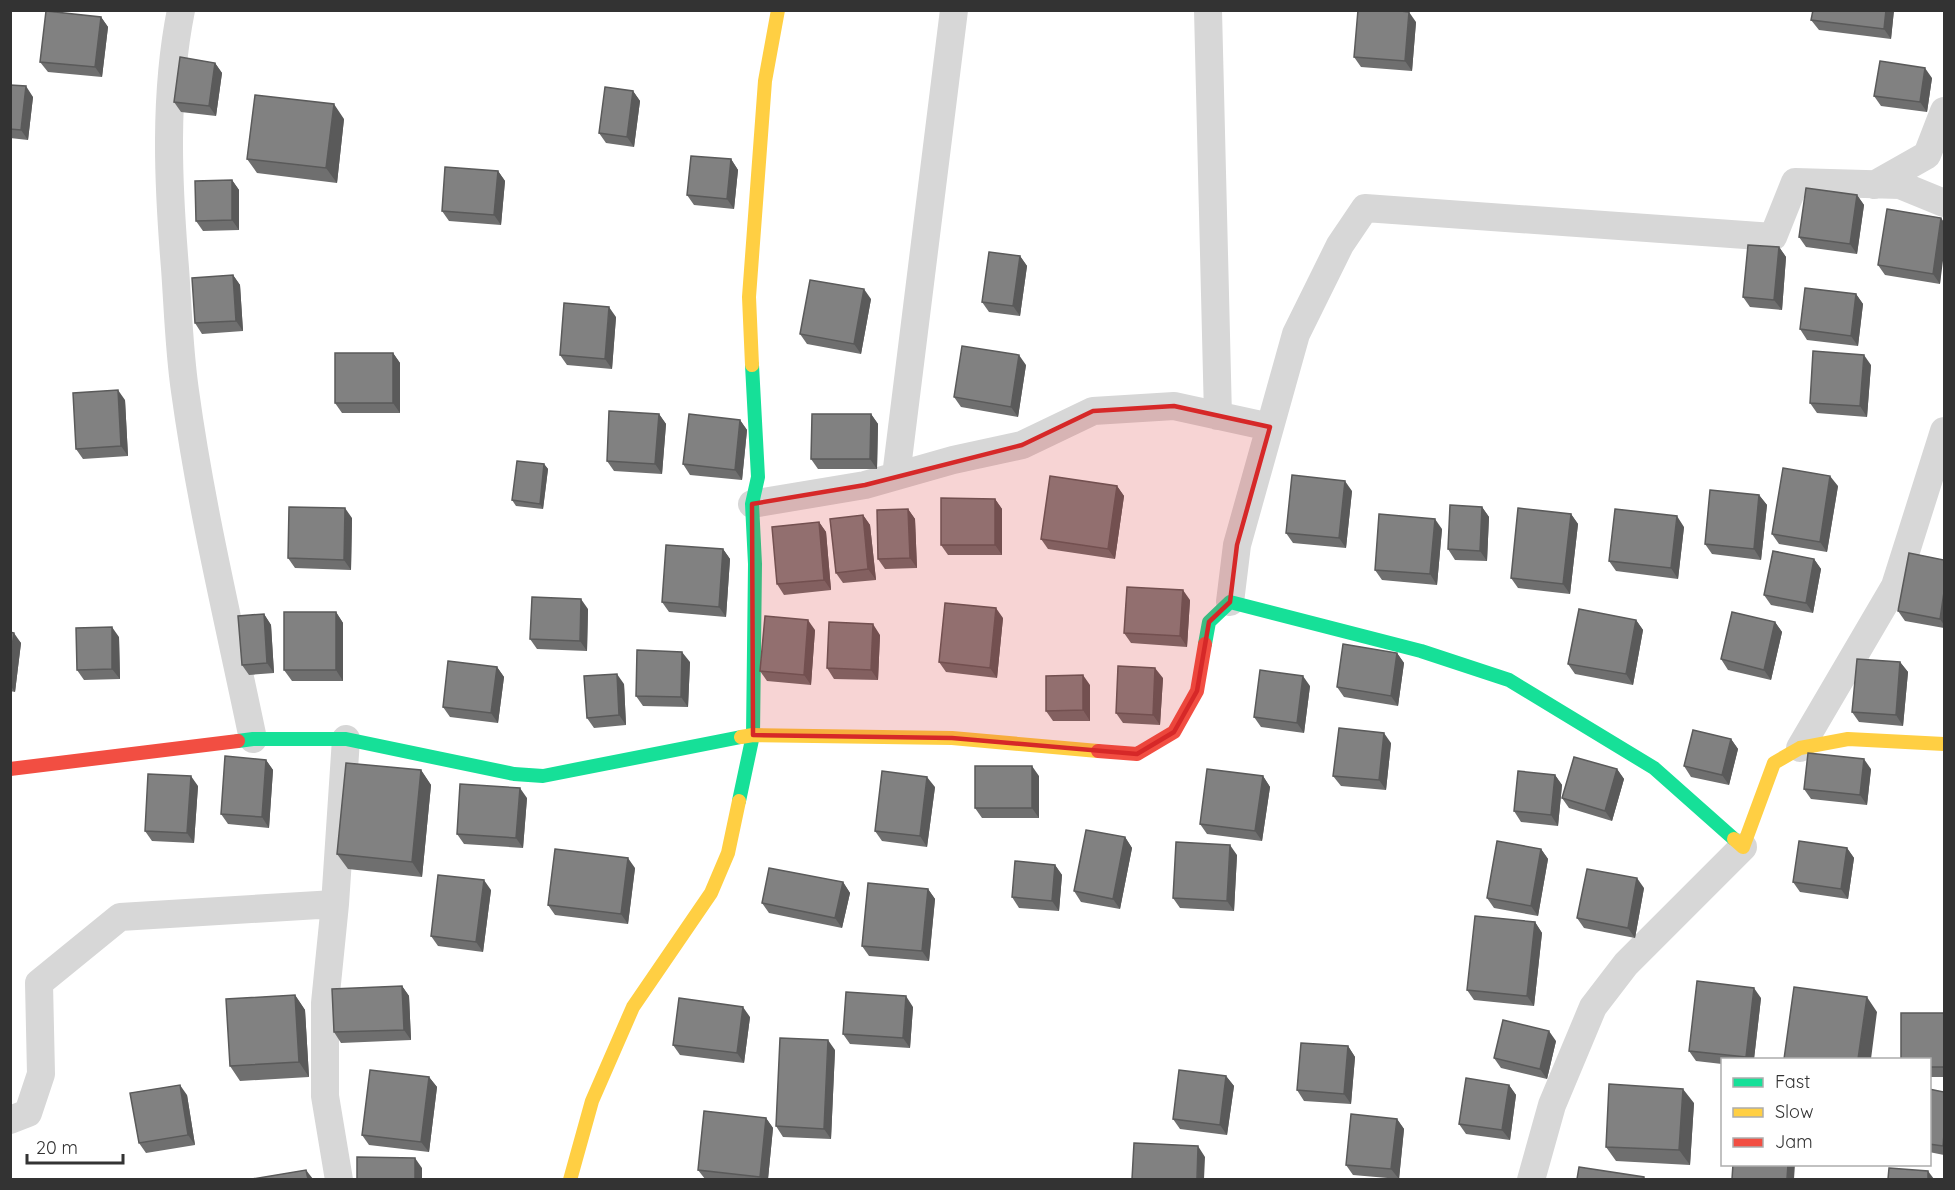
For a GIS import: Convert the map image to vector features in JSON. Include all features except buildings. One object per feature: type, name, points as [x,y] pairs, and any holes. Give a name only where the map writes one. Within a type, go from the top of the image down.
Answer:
[{"type":"street","points":[[181,10],[175,39],[168,119],[172,236],[185,390],[210,534],[252,739]]},
{"type":"street","points":[[570,1179],[592,1101],[633,1007],[711,893],[724,863],[737,815],[753,735],[755,564],[752,504],[759,477],[749,297],[765,81],[778,10]]},
{"type":"street","points":[[896,476],[954,10]]},
{"type":"street","points":[[1208,10],[1218,416]]},
{"type":"street","points":[[1875,184],[1928,155],[1944,111]]},
{"type":"street","points":[[10,769],[252,739],[346,739],[514,774],[543,776],[753,735],[952,738],[1137,754],[1174,732],[1197,691],[1209,622],[1230,602],[1237,545],[1296,334],[1340,245],[1365,208],[1773,237],[1795,182],[1900,185],[1944,203]]},
{"type":"street","points":[[752,504],[865,485],[953,460],[1022,445],[1093,411],[1174,406],[1270,428]]},
{"type":"street","points":[[1800,748],[1895,586],[1944,431]]},
{"type":"street","points":[[1230,602],[1400,645],[1509,680],[1654,768],[1743,847]]},
{"type":"street","points":[[339,1179],[326,1096],[325,1004],[335,904],[346,739]]},
{"type":"street","points":[[1531,1179],[1552,1105],[1593,1007],[1626,964],[1743,847],[1774,763],[1800,748],[1848,739],[1944,744]]},
{"type":"street","points":[[10,1120],[27,1113],[41,1074],[39,983],[120,918],[335,904]]},
{"type":"highlighted area","points":[[1174,406],[1270,427],[1237,545],[1230,602],[1209,622],[1197,691],[1174,732],[1137,754],[952,738],[753,735],[752,504],[865,485],[1022,445],[1093,411]]},
{"type":"traffic: fast","points":[[739,801],[753,735],[755,564],[752,504],[758,477],[752,365]]},
{"type":"traffic: fast","points":[[1205,644],[1209,622],[1230,602],[1421,651],[1509,680],[1654,768],[1734,839]]},
{"type":"traffic: fast","points":[[238,741],[346,739],[514,774],[543,776],[741,737]]},
{"type":"traffic: slow","points":[[752,365],[749,297],[765,81],[778,10]]},
{"type":"traffic: slow","points":[[741,737],[753,735],[952,738],[1098,751]]},
{"type":"traffic: slow","points":[[1734,839],[1743,847],[1774,763],[1800,748],[1848,739],[1944,744]]},
{"type":"traffic: slow","points":[[570,1180],[592,1101],[633,1007],[711,893],[728,853],[739,801]]},
{"type":"traffic: jam","points":[[1098,751],[1137,754],[1174,732],[1197,691],[1205,644]]},
{"type":"traffic: jam","points":[[10,769],[238,741]]}]
